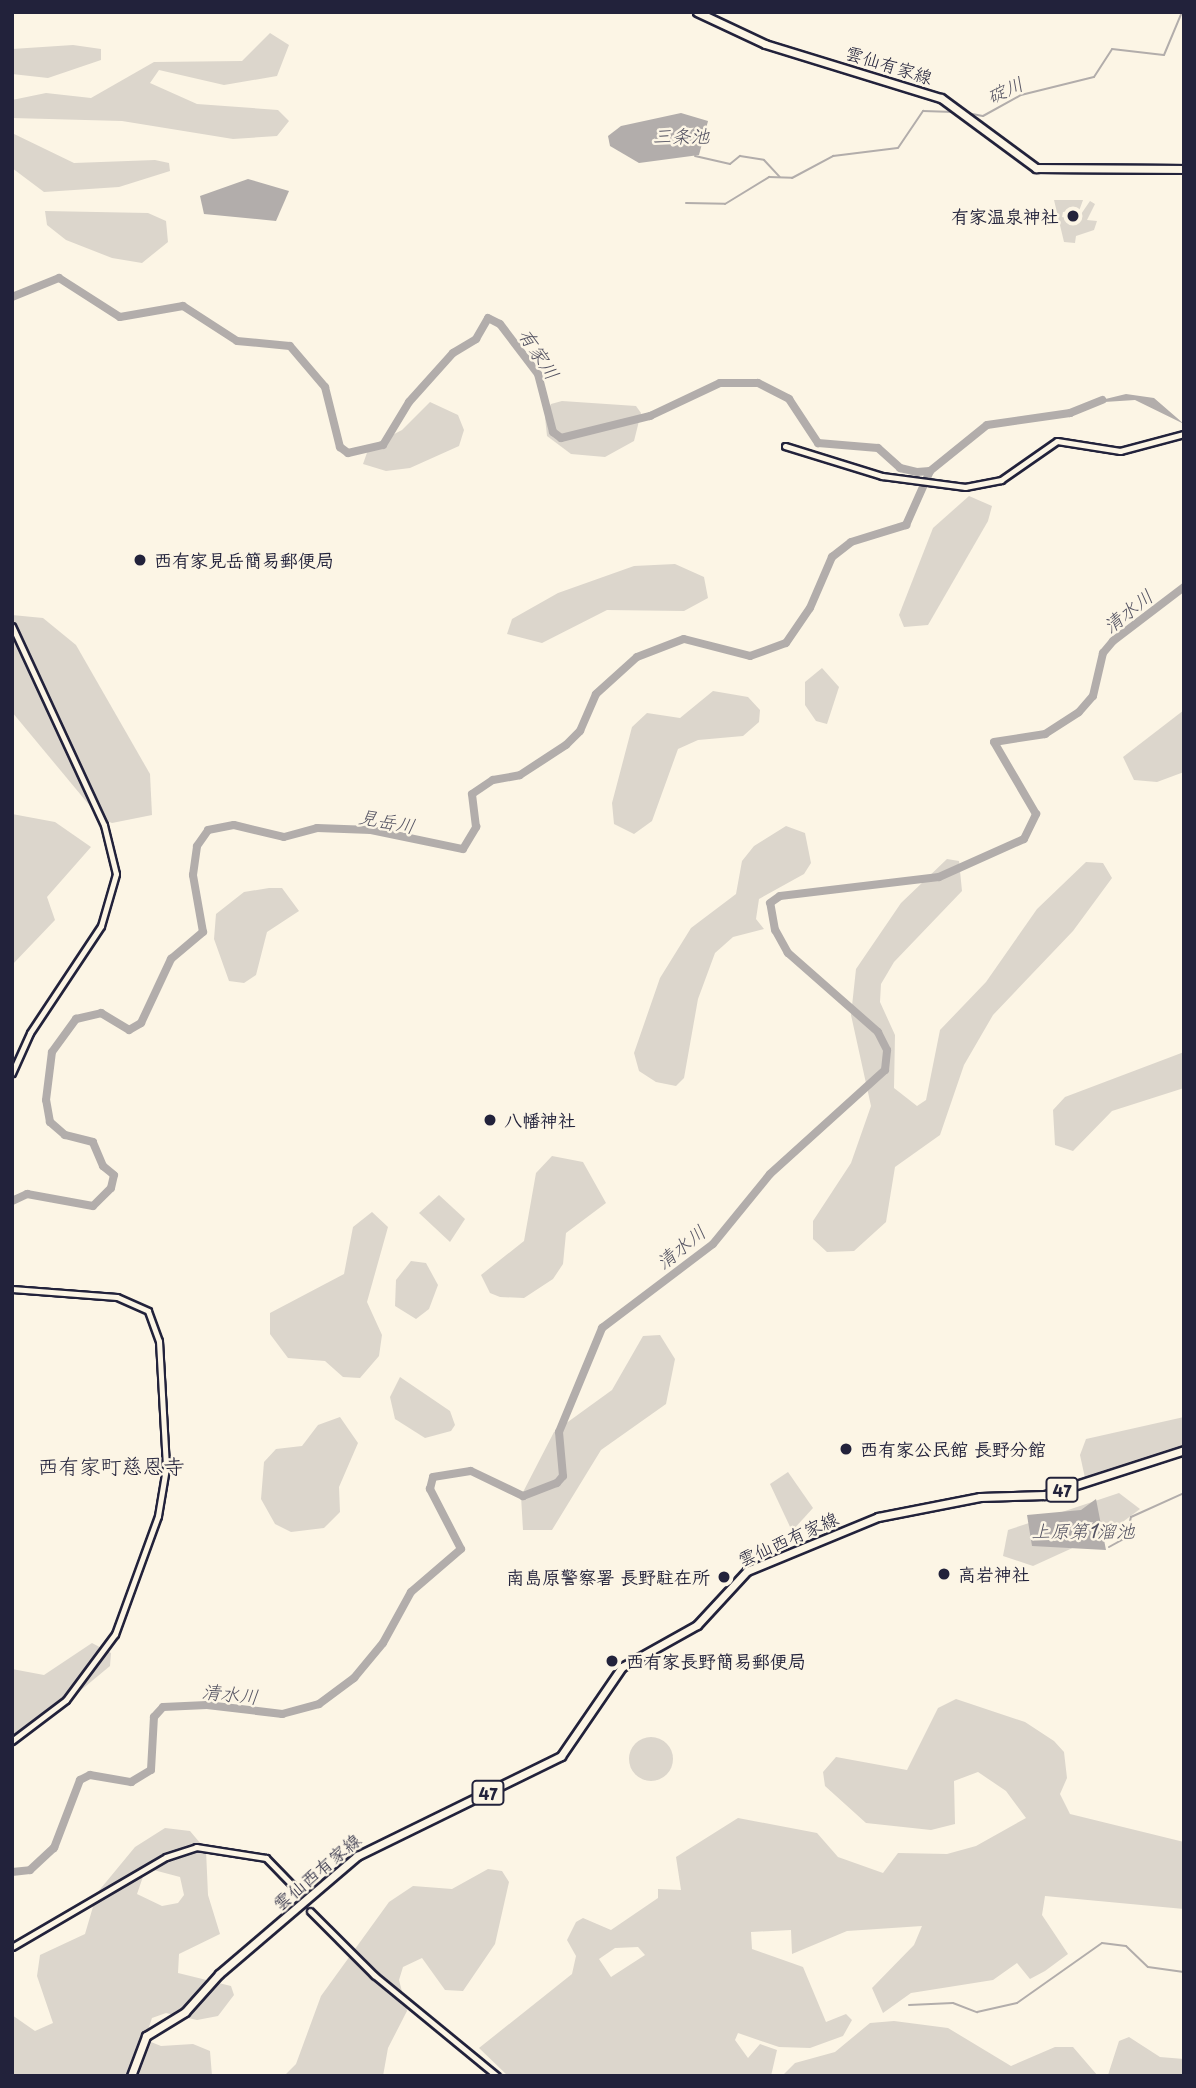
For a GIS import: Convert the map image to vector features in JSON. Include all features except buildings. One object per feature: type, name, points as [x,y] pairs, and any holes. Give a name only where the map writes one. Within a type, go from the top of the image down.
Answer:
[{"type":"main road","name":"雲仙有家線","points":[[697,12],[765,44],[918,88],[966,113],[1016,158],[1044,171],[1184,169]]},
{"type":"main road","name":"雲仙西有家線","points":[[131,2076],[146,2036],[185,2012],[219,1973],[356,1856],[561,1756],[622,1667],[697,1625],[747,1571],[878,1517],[980,1497],[1052,1494],[1184,1450]]},
{"type":"street","points":[[785,446],[916,482],[991,485],[1057,441],[1120,451],[1184,434]]},
{"type":"street","points":[[12,626],[96,807],[114,860],[109,909],[30,1033],[12,1073]]},
{"type":"street","points":[[12,1289],[118,1297],[148,1311],[159,1341],[166,1468],[158,1516],[115,1634],[66,1700],[12,1741]]},
{"type":"street","points":[[12,1947],[166,1857],[196,1847],[267,1858],[297,1891]]},
{"type":"street","points":[[310,1911],[374,1975],[497,2076]]},
{"type":"shaded area","points":[[270,33],[289,45],[277,76],[224,85],[159,70],[150,83],[197,104],[278,110],[289,121],[277,136],[233,139],[122,121],[12,118],[12,100],[46,93],[91,98],[154,62],[242,61]]},
{"type":"shaded area","points":[[73,45],[101,49],[101,60],[48,78],[12,74],[12,49]]},
{"type":"shaded area","points":[[12,133],[74,163],[155,160],[169,163],[170,171],[119,187],[44,192],[12,168]]},
{"type":"shaded area","points":[[1054,200],[1083,200],[1079,211],[1063,212],[1062,217],[1077,220],[1090,201],[1095,204],[1087,220],[1097,221],[1094,230],[1076,236],[1075,243],[1064,242]]},
{"type":"shaded area","points":[[45,211],[148,213],[166,221],[168,242],[142,263],[112,258],[66,240],[47,225]]},
{"type":"shaded area","points":[[562,401],[636,406],[641,413],[634,441],[605,457],[571,454],[547,436],[545,417],[551,404]]},
{"type":"shaded area","points":[[430,402],[458,415],[464,430],[459,446],[410,468],[386,471],[363,464],[369,447],[402,430]]},
{"type":"shaded area","points":[[969,496],[992,506],[988,521],[928,625],[904,627],[899,615],[933,528]]},
{"type":"shaded area","points":[[675,564],[704,577],[708,598],[684,611],[607,610],[542,643],[507,634],[512,619],[558,593],[634,566]]},
{"type":"shaded area","points":[[12,615],[43,618],[76,645],[150,774],[152,815],[112,823],[100,818],[12,712]]},
{"type":"shaded area","points":[[822,668],[839,687],[827,724],[816,721],[805,705],[805,682]]},
{"type":"shaded area","points":[[713,691],[748,697],[760,710],[759,722],[743,736],[698,740],[678,749],[652,821],[634,834],[614,824],[612,803],[632,727],[647,713],[680,718]]},
{"type":"shaded area","points":[[1184,710],[1184,772],[1157,782],[1134,780],[1123,757]]},
{"type":"shaded area","points":[[12,814],[55,822],[91,847],[47,897],[55,920],[12,965]]},
{"type":"shaded area","points":[[786,826],[805,833],[811,863],[804,874],[759,899],[756,919],[764,929],[733,937],[715,953],[698,999],[684,1078],[676,1086],[656,1082],[639,1071],[634,1053],[660,978],[691,928],[736,894],[742,861],[754,846]]},
{"type":"shaded area","points":[[947,859],[959,861],[962,891],[894,962],[881,984],[880,1002],[895,1035],[894,1088],[917,1106],[926,1100],[940,1030],[986,982],[1037,909],[1086,862],[1103,863],[1112,878],[1073,931],[993,1015],[964,1065],[940,1135],[895,1167],[886,1222],[854,1251],[827,1252],[813,1239],[813,1221],[851,1163],[871,1106],[851,1015],[856,969],[901,903]]},
{"type":"shaded area","points":[[282,888],[299,911],[267,932],[256,975],[244,983],[229,981],[214,939],[216,914],[244,892]]},
{"type":"shaded area","points":[[1184,1052],[1184,1088],[1112,1111],[1073,1151],[1055,1145],[1053,1110],[1065,1097]]},
{"type":"shaded area","points":[[552,1156],[583,1162],[606,1203],[566,1233],[563,1264],[553,1279],[524,1298],[500,1297],[490,1293],[481,1275],[524,1241],[536,1173]]},
{"type":"shaded area","points":[[439,1195],[465,1219],[450,1242],[419,1213]]},
{"type":"shaded area","points":[[372,1212],[388,1227],[367,1302],[382,1335],[379,1356],[360,1378],[343,1377],[325,1361],[288,1358],[270,1334],[270,1313],[344,1274],[353,1227]]},
{"type":"shaded area","points":[[411,1261],[426,1263],[438,1285],[429,1309],[416,1319],[395,1306],[396,1280]]},
{"type":"shaded area","points":[[660,1335],[675,1359],[666,1404],[601,1450],[552,1530],[523,1530],[521,1496],[554,1432],[612,1390],[643,1336]]},
{"type":"shaded area","points":[[400,1377],[450,1411],[455,1425],[451,1431],[425,1438],[395,1419],[390,1397]]},
{"type":"shaded area","points":[[340,1417],[358,1443],[339,1487],[340,1512],[324,1528],[291,1532],[275,1524],[261,1499],[264,1462],[276,1449],[302,1446],[318,1425]]},
{"type":"shaded area","points":[[1184,1417],[1184,1455],[1114,1478],[1085,1478],[1080,1455],[1086,1439]]},
{"type":"shaded area","points":[[788,1472],[813,1508],[792,1531],[770,1484]]},
{"type":"shaded area","points":[[1119,1493],[1140,1509],[1112,1530],[1033,1566],[1003,1556],[1008,1530]]},
{"type":"shaded area","points":[[92,1643],[111,1653],[110,1666],[28,1734],[12,1739],[12,1669],[44,1675]]},
{"type":"shaded area","points":[[956,1699],[1025,1722],[1054,1741],[1064,1752],[1067,1778],[1060,1794],[1070,1814],[1184,1842],[1184,1909],[1045,1896],[1042,1915],[1068,1954],[1045,1971],[1030,1979],[1017,1963],[993,1980],[911,1993],[883,2013],[872,1988],[914,1945],[922,1926],[847,1931],[792,1954],[791,1930],[751,1932],[752,1949],[803,1967],[826,2022],[846,2014],[852,2020],[843,2036],[810,2048],[779,2047],[738,2033],[735,2040],[748,2058],[760,2044],[777,2050],[771,2076],[508,2076],[479,2048],[572,1974],[576,1956],[567,1940],[576,1922],[583,1918],[611,1930],[658,1898],[658,1889],[681,1890],[676,1857],[738,1818],[817,1833],[838,1857],[883,1873],[898,1853],[947,1854],[976,1846],[1026,1818],[1006,1791],[978,1772],[954,1781],[955,1824],[931,1830],[866,1823],[825,1786],[823,1772],[836,1757],[907,1770],[938,1708]],"holes":[[[638,1947],[645,1955],[611,1977],[599,1959],[615,1948]]]},
{"type":"shaded area","points":[[651,1737],[666,1744],[673,1759],[666,1774],[651,1781],[636,1774],[629,1759],[636,1744]]},
{"type":"shaded area","points":[[165,1828],[190,1831],[206,1850],[208,1895],[220,1934],[179,1954],[178,1973],[231,1986],[234,1995],[218,2016],[197,2020],[166,2013],[152,2018],[148,2030],[151,2042],[161,2046],[193,2044],[210,2051],[212,2076],[12,2076],[12,2015],[35,2031],[53,2023],[37,1976],[40,1955],[85,1934],[97,1893],[135,1847]],"holes":[[[146,1868],[180,1877],[184,1895],[178,1903],[162,1906],[137,1894]]]},
{"type":"shaded area","points":[[488,1869],[502,1871],[509,1882],[495,1944],[463,1991],[445,1990],[422,1958],[403,1967],[399,1980],[407,2011],[388,2048],[383,2076],[284,2076],[296,2064],[321,1996],[389,1902],[413,1886],[452,1889]]},
{"type":"shaded area","points":[[894,2021],[948,2028],[1011,2066],[1055,2047],[1073,2047],[1098,2076],[782,2076],[795,2063],[835,2052],[870,2023]]},
{"type":"shaded area","points":[[1129,2037],[1160,2057],[1184,2059],[1184,2076],[1098,2076],[1108,2075],[1119,2041]]},
{"type":"water","name":"三条池","points":[[681,113],[708,121],[699,155],[639,163],[610,146],[608,136],[621,126]]},
{"type":"water","points":[[248,179],[289,191],[276,221],[204,214],[200,196]]},
{"type":"water","points":[[1126,394],[1154,398],[1184,424],[1135,400],[1089,403]]},
{"type":"water","name":"上原第1溜池","points":[[1096,1499],[1106,1550],[1032,1546],[1027,1515],[1081,1510]]},
{"type":"waterway","name":"碇川","points":[[967,113],[983,116],[1021,95],[1094,77],[1112,49],[1164,55],[1182,12]]},
{"type":"waterway","name":"碇川","points":[[686,203],[725,204],[769,177],[792,178],[833,156],[898,148],[923,111],[954,112]]},
{"type":"waterway","points":[[695,156],[730,164],[740,156],[764,160],[780,177]]},
{"type":"waterway","name":"有家川","points":[[12,297],[59,278],[120,317],[183,306],[237,341],[290,346],[325,387],[340,447],[348,453],[383,445],[409,402],[453,353],[476,339],[488,318],[500,324],[538,374],[553,432],[561,438],[650,416],[720,383],[758,383],[789,399],[818,443],[878,448],[900,468],[917,472],[930,471],[987,425],[1070,413],[1103,400]]},
{"type":"waterway","name":"見岳川","points":[[12,1201],[27,1194],[93,1206],[111,1188],[114,1175],[103,1166],[93,1142],[65,1135],[50,1122],[46,1100],[52,1052],[76,1019],[101,1013],[129,1030],[141,1023],[171,959],[203,932],[193,875],[197,846],[208,830],[234,825],[284,837],[317,828],[371,830],[463,849],[476,827],[472,794],[493,780],[520,775],[566,745],[580,731],[596,694],[637,657],[684,639],[750,656],[786,643],[810,608],[832,557],[851,542],[906,525],[930,471]]},
{"type":"waterway","name":"清水川","points":[[12,1872],[30,1870],[54,1848],[80,1780],[90,1775],[131,1782],[151,1770],[154,1717],[163,1707],[207,1705],[282,1714],[319,1704],[354,1678],[383,1643],[411,1592],[461,1549],[430,1489],[433,1477],[471,1471],[523,1496],[557,1483],[563,1476],[559,1432],[602,1328],[713,1244],[770,1174],[885,1070],[887,1050],[878,1032],[788,953],[775,930],[770,903],[780,896],[939,877],[1024,839],[1036,814],[994,742],[1045,734],[1079,712],[1093,696],[1103,653],[1113,641],[1184,587]]},
{"type":"waterway","points":[[1109,1547],[1127,1537],[1131,1517],[1184,1493]]},
{"type":"waterway","points":[[909,2005],[953,2003],[977,2012],[1017,2003],[1102,1943],[1126,1946],[1148,1967],[1184,1972]]},
{"type":"tunnel","points":[[297,1890],[310,1911]]},
{"type":"place","name":"有家温泉神社","points":[[1073,216]]},
{"type":"place","name":"西有家見岳簡易郵便局","points":[[140,560]]},
{"type":"place","name":"八幡神社","points":[[490,1120]]},
{"type":"place","name":"西有家公民館 長野分館","points":[[846,1449]]},
{"type":"place","name":"高岩神社","points":[[944,1574]]},
{"type":"place","name":"南島原警察署 長野駐在所","points":[[724,1577]]},
{"type":"place","name":"西有家長野簡易郵便局","points":[[612,1661]]},
{"type":"district","name":"西有家町慈恩寺","points":[[111,1465]]}]
